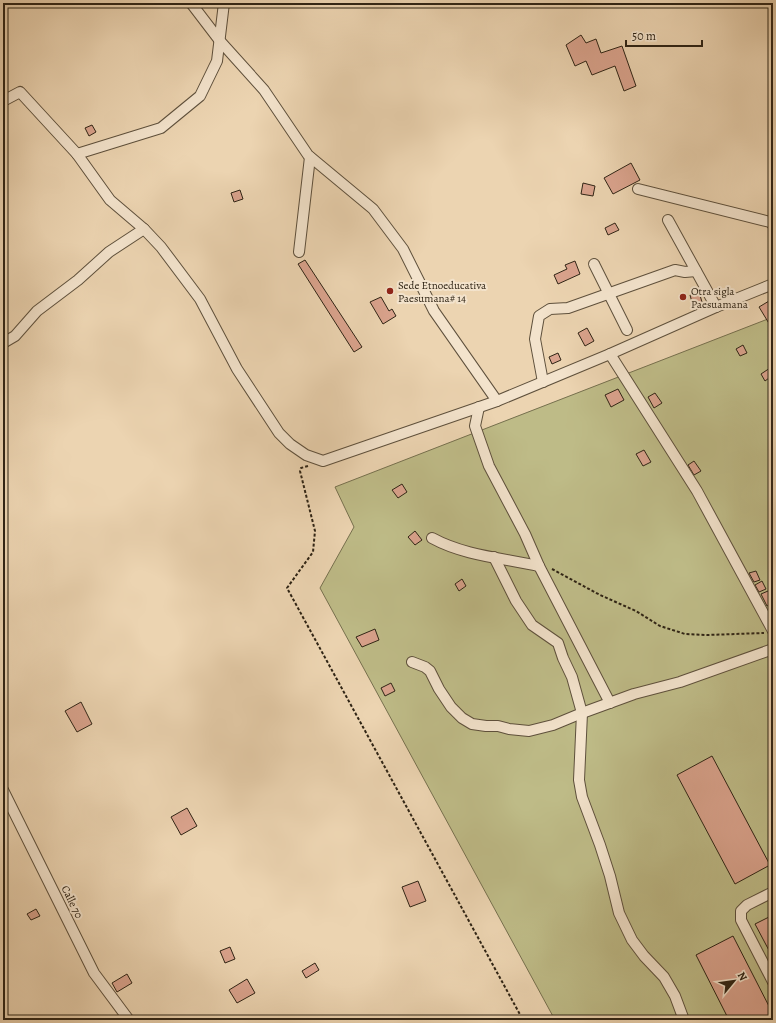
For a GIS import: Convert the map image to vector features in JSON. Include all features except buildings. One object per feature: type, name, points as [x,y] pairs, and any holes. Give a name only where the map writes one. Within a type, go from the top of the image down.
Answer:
[{"type":"street","points":[[191,3],[220,41],[264,90],[308,155],[372,209],[403,249],[434,311],[497,401]]},
{"type":"street","points":[[77,154],[161,128],[200,96],[217,61],[224,3]]},
{"type":"street","points":[[3,101],[20,92],[77,154],[110,200],[144,229],[162,247],[200,299],[237,369],[279,432],[290,444],[306,456],[323,461],[497,401],[773,284]]},
{"type":"street","points":[[299,252],[310,157]]},
{"type":"street","points":[[638,189],[770,222],[773,225]]},
{"type":"street","points":[[668,220],[716,307]]},
{"type":"street","points":[[3,343],[15,336],[37,311],[78,280],[109,252],[144,229]]},
{"type":"street","points":[[594,264],[627,330]]},
{"type":"street","points":[[543,382],[535,339],[539,316],[550,309],[568,308],[675,270],[685,272],[696,271]]},
{"type":"street","points":[[610,354],[697,491],[770,632]]},
{"type":"street","points":[[479,407],[475,426],[489,466],[610,703]]},
{"type":"street","points":[[432,538],[474,554],[539,566]]},
{"type":"street","points":[[494,557],[516,601],[532,625],[558,643],[572,677],[582,713],[579,780],[582,797],[610,876],[619,913],[632,940],[664,978],[675,996],[684,1020]]},
{"type":"street","points":[[412,662],[425,667],[430,671],[439,689],[452,707],[462,718],[472,724],[529,731],[553,725],[634,694],[680,682],[773,649]]},
{"type":"street","name":"Calle 70","points":[[3,790],[94,973],[129,1020]]},
{"type":"street","points":[[773,892],[747,905],[741,911],[741,920],[773,982]]},
{"type":"path","points":[[323,461],[301,468],[300,471],[315,531],[313,552],[286,588],[524,1020]]},
{"type":"path","points":[[539,566],[550,568],[600,595],[636,611],[660,626],[685,634],[707,635],[770,632]]},
{"type":"shaded area","points":[[773,317],[773,1020],[555,1020],[320,588],[354,527],[335,487]]},
{"type":"place","name":"Sede Etnoeducativa Paesumana# 14","points":[[390,291]]},
{"type":"place","name":"Otra sigla Paesuamana","points":[[683,297]]}]
